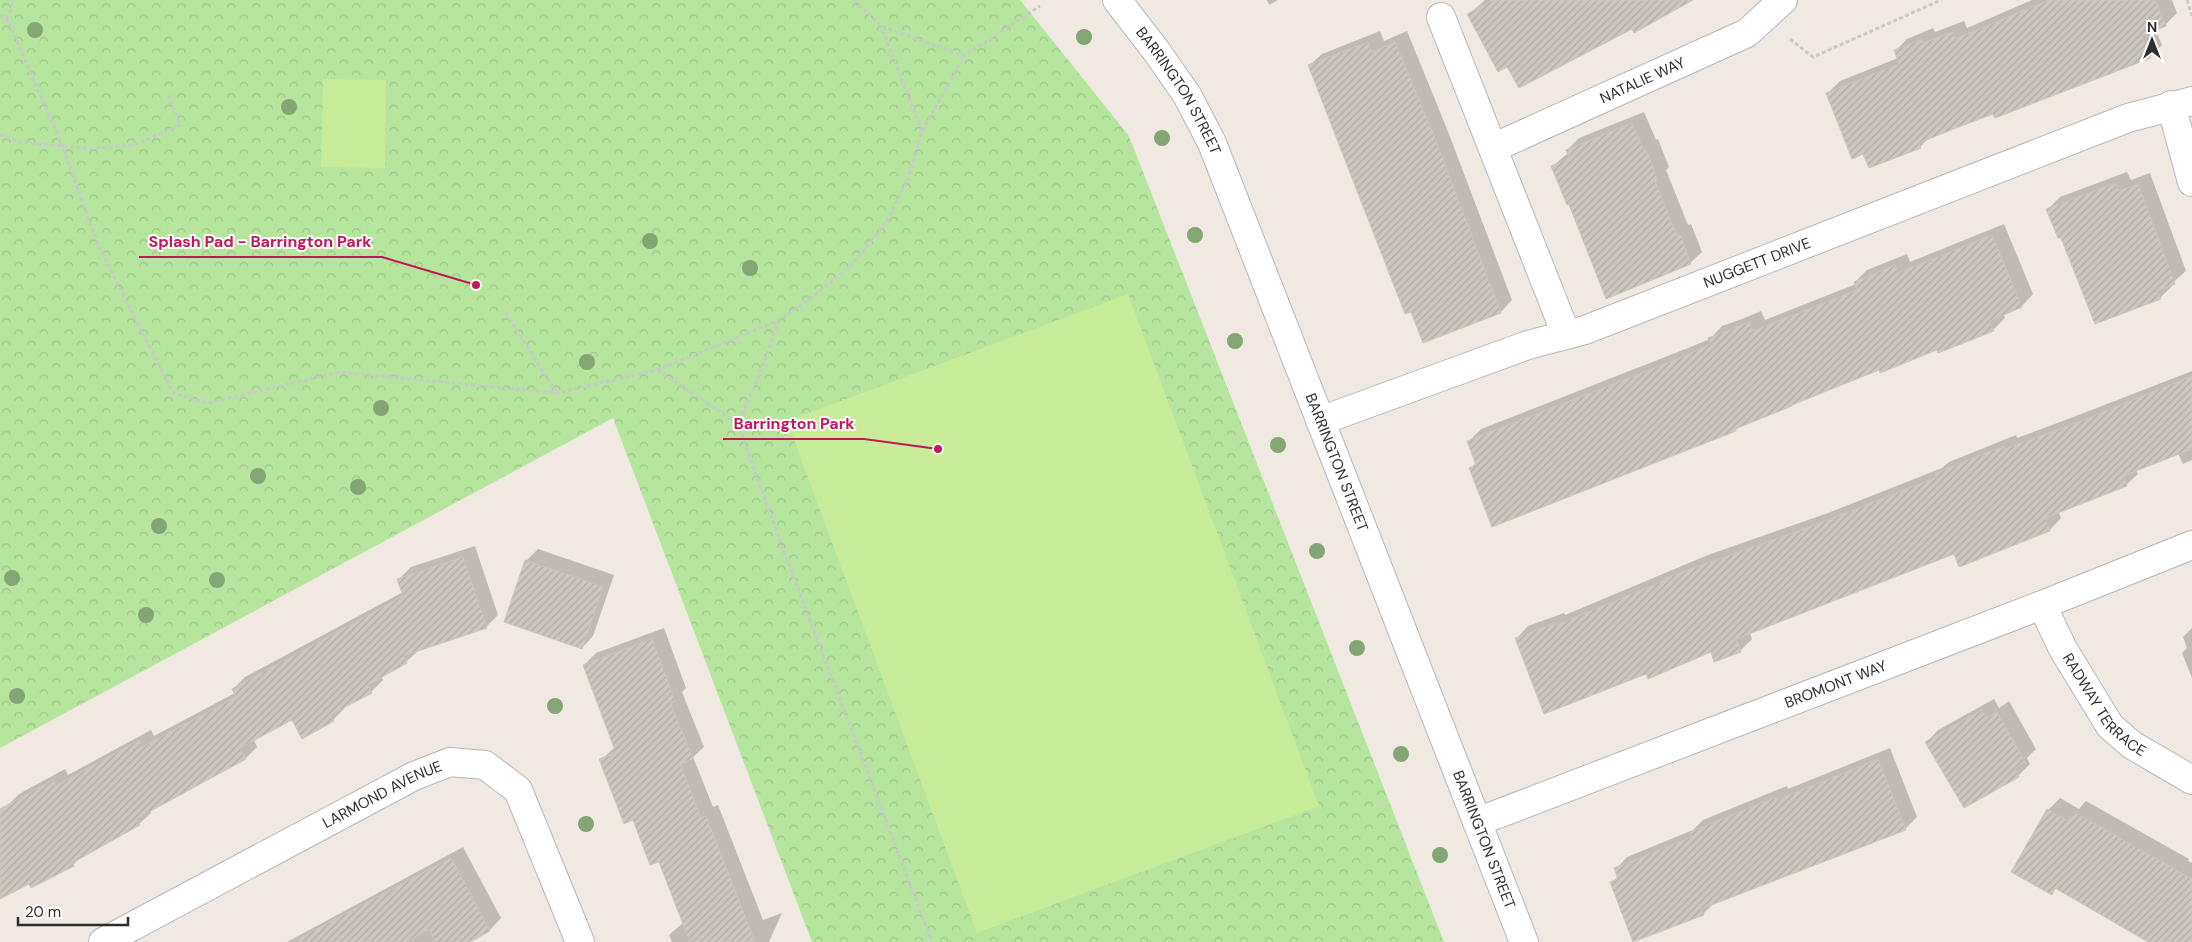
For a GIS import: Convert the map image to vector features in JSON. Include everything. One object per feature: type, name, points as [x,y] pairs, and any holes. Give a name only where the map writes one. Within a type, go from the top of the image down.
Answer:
[{"type":"street","name":"BARRINGTON STREET","points":[[1116,0],[1157,52],[1187,95],[1212,143],[1524,942]]},
{"type":"street","name":"NATALIE WAY","points":[[1493,148],[1747,33],[1783,0]]},
{"type":"street","points":[[1441,17],[1566,334]]},
{"type":"street","name":"NUGGETT DRIVE","points":[[1320,421],[1528,345],[1585,330],[2128,118],[2181,103]]},
{"type":"street","points":[[2181,103],[2192,182]]},
{"type":"street","name":"BROMONT WAY","points":[[1477,822],[2042,605],[2192,545]]},
{"type":"street","name":"RADWAY TERRACE","points":[[2042,605],[2063,649],[2110,726],[2132,745],[2192,780]]},
{"type":"street","name":"LARMOND AVENUE","points":[[103,942],[414,776],[450,762],[485,765],[518,790],[580,942]]},
{"type":"path","points":[[7,18],[14,0]]},
{"type":"path","points":[[854,0],[881,26],[964,56]]},
{"type":"path","points":[[1764,19],[1813,57],[1940,0]]},
{"type":"path","points":[[2187,0],[2192,16]]},
{"type":"path","points":[[0,15],[7,18],[62,145],[98,245],[173,393],[208,403],[340,372],[556,393],[658,370],[779,320],[807,301],[851,266],[885,224],[908,180],[922,131],[964,56],[1040,6]]},
{"type":"path","points":[[881,26],[922,131]]},
{"type":"path","points":[[0,135],[19,142],[91,149],[136,144],[180,125],[169,95]]},
{"type":"path","points":[[506,313],[556,393]]},
{"type":"path","points":[[738,424],[760,373],[779,320]]},
{"type":"path","points":[[658,370],[738,424],[780,541],[932,942]]},
{"type":"green space","points":[[0,0],[1020,0],[1129,136],[1444,942],[812,942],[613,418],[0,748]]},
{"type":"green space","points":[[323,79],[386,80],[385,168],[321,167]]},
{"type":"green space","points":[[1128,294],[1319,806],[977,933],[787,421]]},
{"type":"building","points":[[1493,0],[1693,0],[1634,33],[1632,29],[1519,88],[1507,67],[1498,72],[1467,14]]},
{"type":"building","points":[[2049,0],[2155,0],[2166,26],[2142,36],[2151,58],[1995,118],[1993,114],[1956,128],[1919,143],[1921,148],[1869,168],[1863,154],[1852,159],[1826,93],[1899,64],[1894,50],[1922,39],[1923,43],[1952,32],[1955,39]]},
{"type":"building","points":[[1368,42],[1372,52],[1395,42],[1436,141],[1501,313],[1423,343],[1411,312],[1405,314],[1308,65]]},
{"type":"building","points":[[1632,123],[1644,151],[1646,150],[1658,180],[1655,181],[1677,236],[1680,235],[1691,264],[1606,299],[1569,204],[1567,205],[1551,166],[1569,159],[1566,150]]},
{"type":"building","points":[[2115,183],[2119,191],[2138,184],[2175,284],[2157,291],[2161,299],[2095,324],[2061,238],[2058,238],[2046,209]]},
{"type":"building","points":[[1992,235],[2022,307],[1990,321],[1994,331],[1938,353],[1937,350],[1880,373],[1879,370],[1735,429],[1736,431],[1492,527],[1469,468],[1476,465],[1467,441],[1675,360],[1711,344],[1708,338],[1749,322],[1753,331],[1857,290],[1854,282],[1895,265],[1898,273]]},
{"type":"building","points":[[2192,376],[2192,449],[2123,476],[2127,486],[2045,518],[2050,531],[1959,567],[1954,554],[1736,639],[1741,652],[1714,662],[1711,652],[1648,679],[1646,674],[1544,714],[1515,638],[1553,624],[1554,626],[1666,580],[1665,578],[1815,525],[1937,477],[1935,473],[2004,446],[2005,449],[2076,423]]},
{"type":"building","points":[[463,557],[487,628],[403,656],[407,663],[368,685],[372,693],[330,715],[334,721],[302,739],[292,720],[240,748],[246,759],[136,819],[140,825],[72,863],[74,866],[31,888],[29,884],[0,899],[0,809],[53,780],[56,786],[139,740],[142,747],[236,697],[232,689],[403,596],[397,579]]},
{"type":"building","points":[[525,560],[603,587],[582,649],[504,622]]},
{"type":"building","points":[[652,639],[675,701],[670,702],[693,759],[680,764],[701,818],[706,816],[755,942],[690,942],[659,862],[650,865],[633,820],[624,824],[599,759],[616,753],[583,665]]},
{"type":"building","points":[[1981,710],[1987,718],[1997,712],[2025,762],[2015,768],[2019,777],[1964,808],[1925,742]]},
{"type":"building","points":[[1878,759],[1906,830],[1701,909],[1704,915],[1633,942],[1610,882],[1618,879],[1614,868],[1692,837],[1690,832],[1776,797],[1777,800]]},
{"type":"building","points":[[2047,809],[2068,821],[2074,812],[2192,879],[2192,942],[2148,942],[2055,888],[2052,895],[2011,872]]},
{"type":"building","points":[[451,858],[490,931],[470,942],[436,942],[429,929],[408,942],[292,942]]},
{"type":"place","name":"Splash Pad - Barrington Park","points":[[476,285]]},
{"type":"place","name":"Barrington Park","points":[[938,449]]}]
